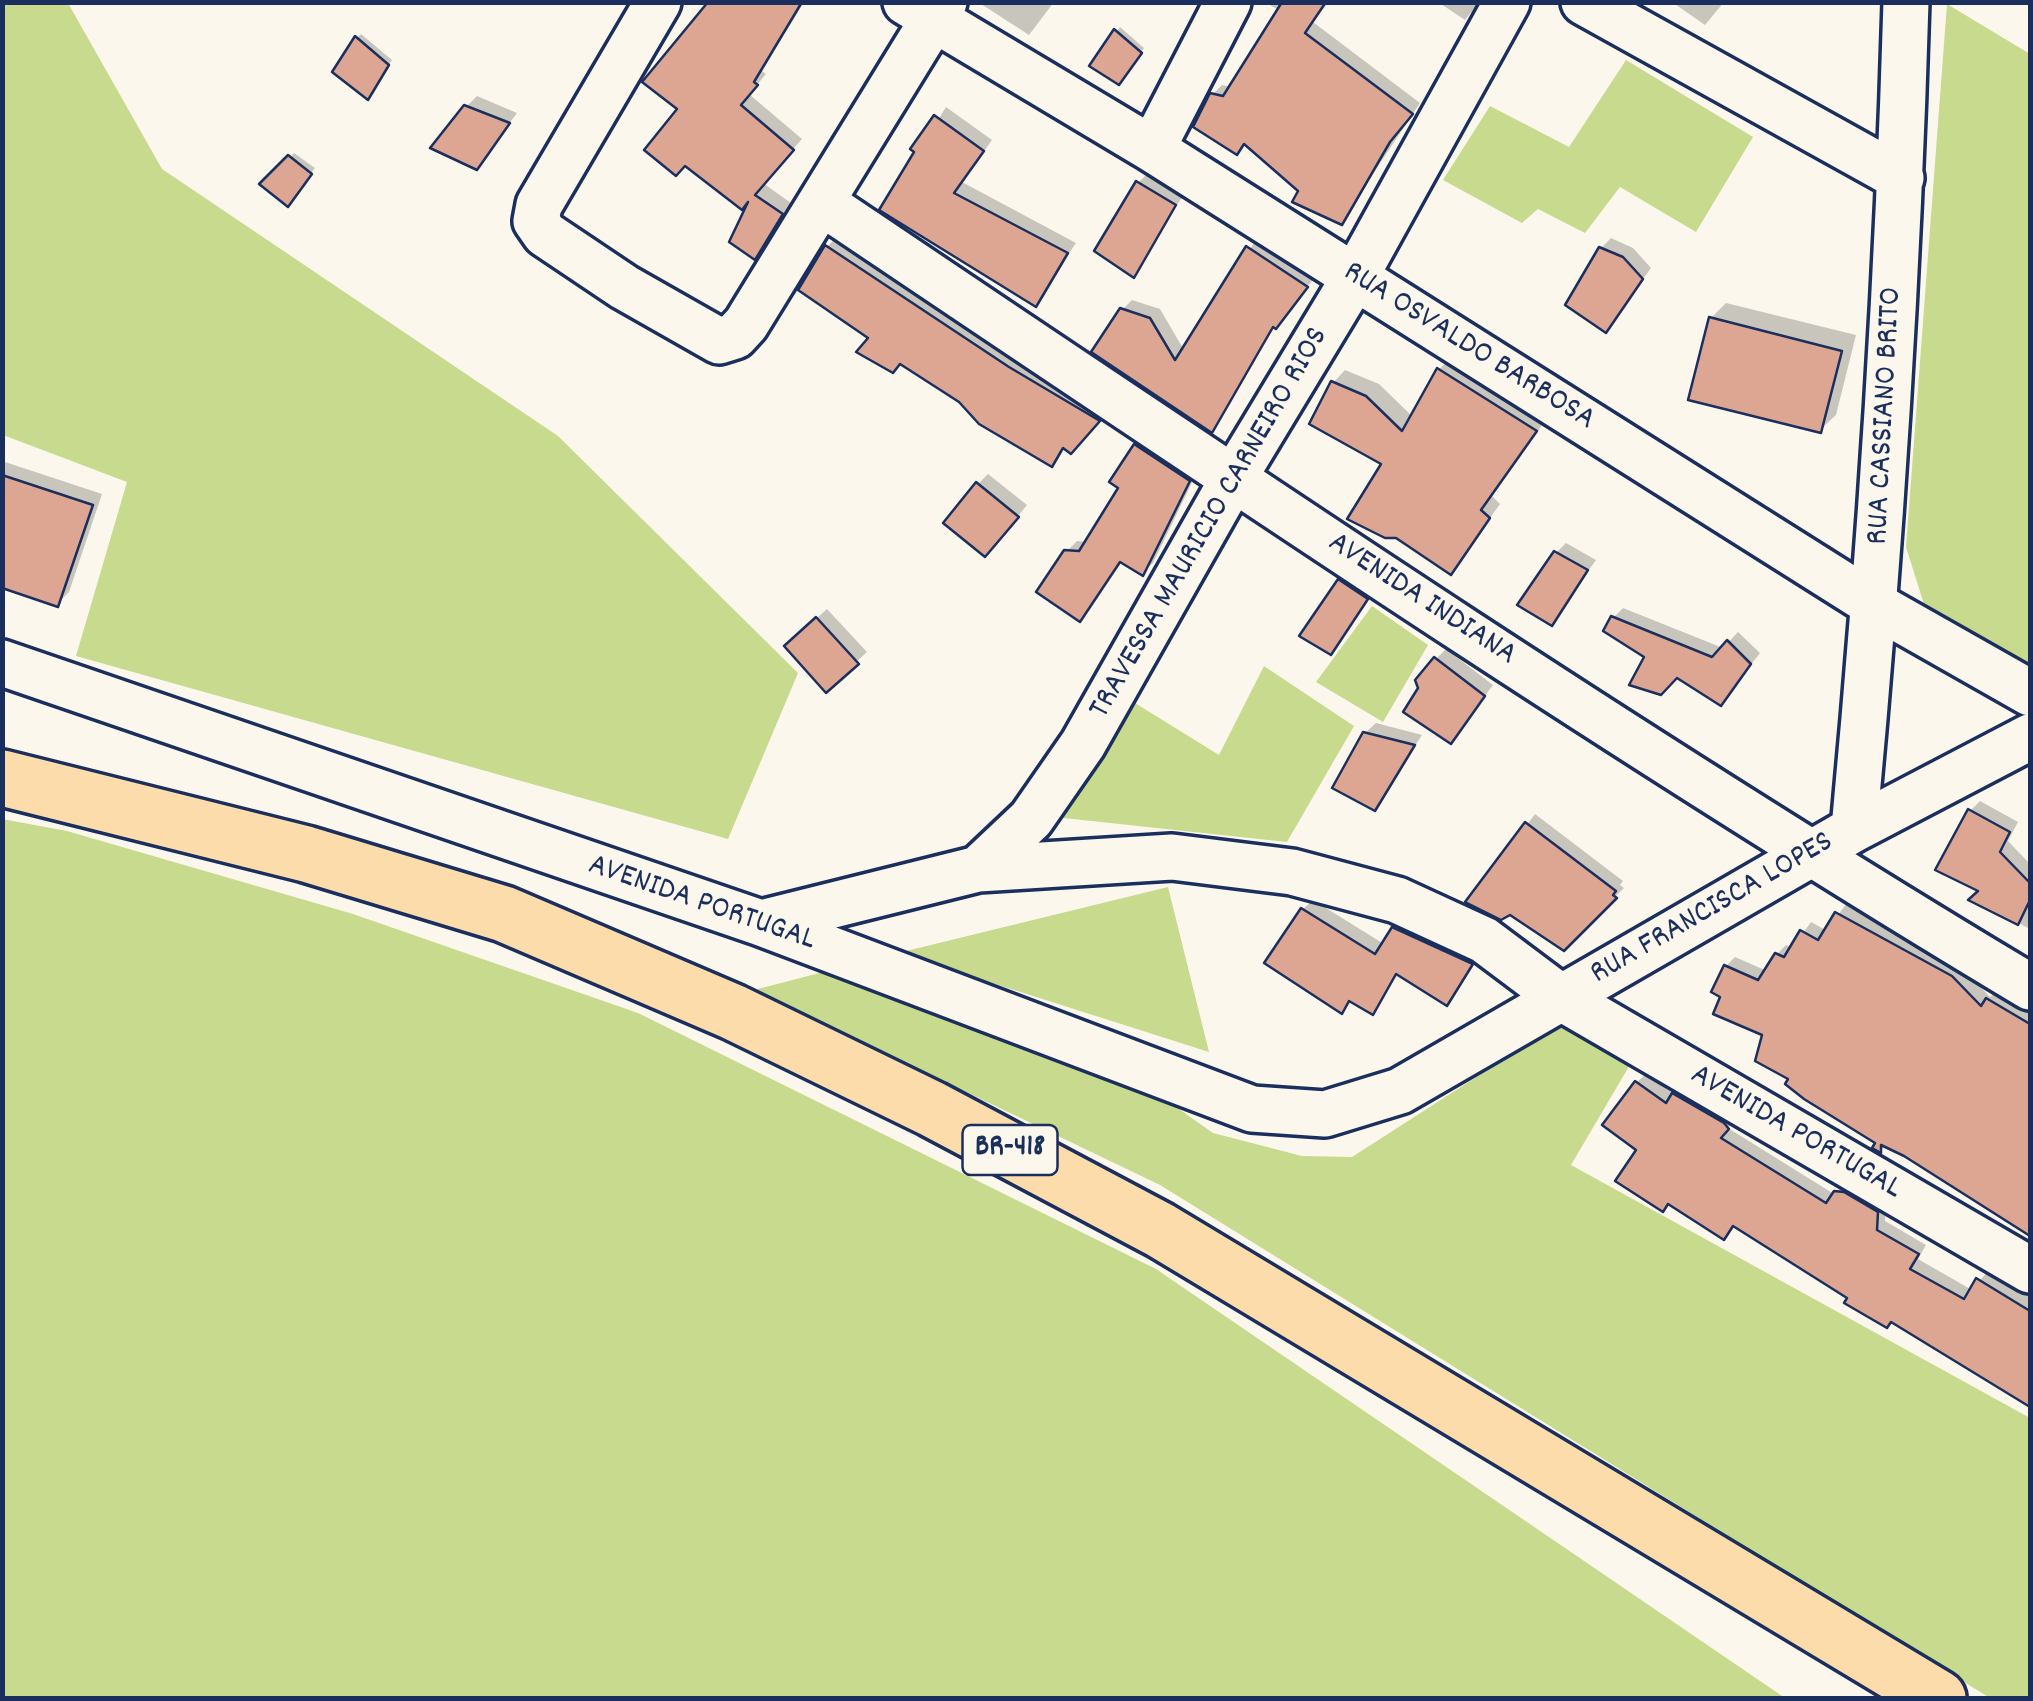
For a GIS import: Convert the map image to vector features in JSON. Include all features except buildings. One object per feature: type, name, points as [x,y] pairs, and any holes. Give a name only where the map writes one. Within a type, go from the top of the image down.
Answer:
[{"type":"main road","name":"BR-418","points":[[2,778],[306,854],[504,914],[733,1012],[932,1109],[1160,1230],[1938,1698]]},
{"type":"street","points":[[658,2],[540,205],[536,222],[544,234],[624,287],[719,341],[734,336],[746,324],[821,202],[928,8]]},
{"type":"street","points":[[1152,149],[1228,2]]},
{"type":"street","name":"TRAVESSA MAURICIO CARNEIRO RIOS","points":[[978,869],[1030,820],[1083,744],[1233,479],[1356,277],[1506,2]]},
{"type":"street","points":[[1584,2],[1901,178]]},
{"type":"street","name":"RUA CASSIANO BRITO","points":[[1854,828],[1875,605],[1901,178],[1906,2]]},
{"type":"street","name":"RUA OSVALDO BARBOSA","points":[[928,8],[1875,605],[2030,692]]},
{"type":"street","name":"AVENIDA INDIANA","points":[[821,202],[1233,479],[1809,854],[2030,987]]},
{"type":"street","name":"AVENIDA PORTUGAL","points":[[2,663],[761,924],[1252,1109],[1325,1114],[1400,1092]]},
{"type":"street","name":"RUA FRANCISCA LOPES","points":[[1400,1092],[1854,828],[2030,737]]},
{"type":"street","name":"AVENIDA PORTUGAL","points":[[761,924],[978,869],[1172,856],[1292,872],[1397,900],[1466,932],[1560,997],[2030,1270]]},
{"type":"green space","points":[[2,3],[68,3],[162,169],[558,436],[798,673],[728,839],[76,656],[127,482],[3,435]]},
{"type":"green space","points":[[1947,4],[2030,54],[2030,686],[1928,617],[1906,547]]},
{"type":"green space","points":[[1626,60],[1753,137],[1696,232],[1620,187],[1585,233],[1538,209],[1522,223],[1443,180],[1490,106],[1569,147]]},
{"type":"green space","points":[[1372,606],[1428,645],[1383,722],[1316,682]]},
{"type":"green space","points":[[1264,666],[1354,726],[1287,842],[1045,816],[1135,703],[1219,755]]},
{"type":"green space","points":[[2,819],[67,831],[353,914],[638,1013],[1156,1269],[1785,1698],[3,1698]]},
{"type":"green space","points":[[1168,887],[1209,1052],[898,953]]},
{"type":"green space","points":[[831,970],[1166,1100],[1213,1133],[1302,1156],[1352,1157],[1565,1020],[1631,1063],[1571,1165],[2030,1418],[2030,1698],[1990,1698],[1160,1185],[754,990]]}]
